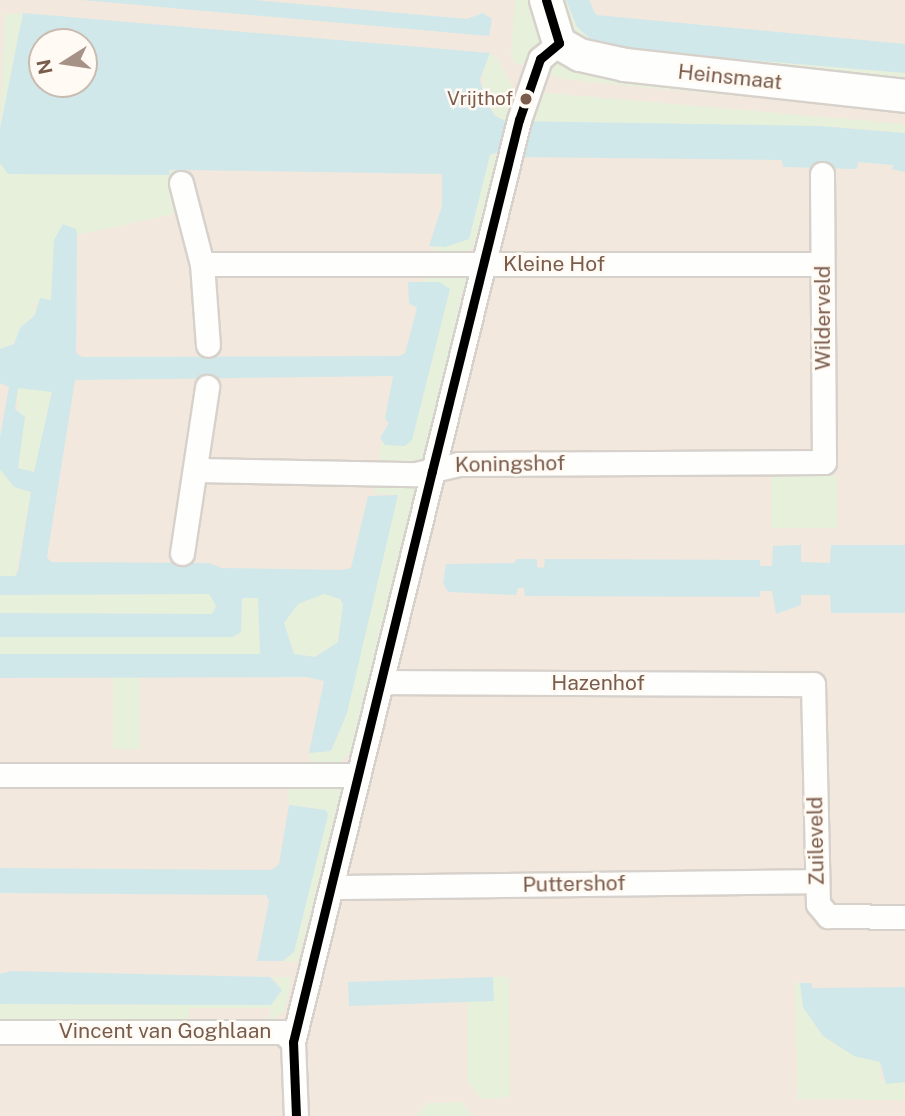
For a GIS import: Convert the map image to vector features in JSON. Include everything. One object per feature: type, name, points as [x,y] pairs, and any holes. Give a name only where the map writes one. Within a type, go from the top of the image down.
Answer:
[{"type":"street","points":[[293,1042],[519,120],[540,59],[559,43],[546,0]]},
{"type":"street","name":"Heinsmaat","points":[[559,43],[580,55],[625,65],[905,96]]},
{"type":"street","name":"Wilderveld","points":[[822,174],[824,462]]},
{"type":"street","points":[[181,183],[202,264],[208,345]]},
{"type":"street","name":"Kleine Hof","points":[[202,264],[822,264]]},
{"type":"street","points":[[182,553],[198,470],[207,387]]},
{"type":"street","name":"Koningshof","points":[[198,470],[432,471],[459,464],[824,462]]},
{"type":"street","name":"Hazenhof","points":[[383,681],[813,684]]},
{"type":"street","name":"Zuileveld","points":[[813,684],[818,904],[828,916],[905,917]]},
{"type":"street","points":[[0,775],[358,775]]},
{"type":"street","name":"Puttershof","points":[[332,887],[816,881]]},
{"type":"street","name":"Vincent van Goghlaan","points":[[0,1032],[283,1032],[293,1042],[296,1116]]},
{"type":"shaded area","points":[[0,0],[905,0],[905,1116],[0,1116]]},
{"type":"green space","points":[[515,0],[536,0],[546,43],[525,65],[515,64],[511,55]]},
{"type":"green space","points":[[557,0],[566,0],[577,27],[905,73],[905,84],[625,58],[580,40]]},
{"type":"green space","points":[[23,13],[0,129],[5,14]]},
{"type":"green space","points":[[490,53],[497,57],[513,88],[506,121],[494,116],[484,97],[482,66]]},
{"type":"green space","points":[[560,55],[905,102],[905,112],[569,80],[541,73]]},
{"type":"green space","points":[[535,92],[905,124],[905,133],[837,127],[527,125]]},
{"type":"green space","points":[[501,153],[476,246],[463,255],[434,254],[434,246],[469,239],[490,155]]},
{"type":"green space","points":[[0,163],[8,174],[170,175],[169,170],[185,170],[187,179],[168,181],[174,214],[77,235],[76,229],[54,241],[51,301],[35,303],[35,315],[20,328],[14,344],[0,349]]},
{"type":"green space","points":[[428,270],[463,273],[469,284],[423,457],[419,462],[379,460],[382,440],[385,445],[439,282],[423,282]]},
{"type":"green space","points":[[18,388],[52,391],[35,472],[18,468]]},
{"type":"green space","points":[[0,469],[17,488],[31,492],[15,576],[0,576]]},
{"type":"green space","points":[[771,476],[837,476],[837,528],[771,528]]},
{"type":"green space","points":[[376,479],[414,483],[418,488],[351,751],[341,762],[311,762],[309,753],[331,751],[346,715],[397,495],[374,493]]},
{"type":"green space","points":[[324,593],[340,599],[343,605],[338,642],[315,657],[294,654],[284,623],[298,604]]},
{"type":"green space","points":[[209,594],[216,606],[212,614],[0,613],[0,595]]},
{"type":"green space","points":[[242,597],[259,598],[260,654],[0,654],[0,637],[233,637],[241,632]]},
{"type":"green space","points":[[113,678],[140,678],[140,749],[113,749]]},
{"type":"green space","points":[[288,785],[331,785],[340,789],[341,796],[298,962],[283,961],[290,956],[325,810],[289,805]]},
{"type":"green space","points":[[270,977],[292,977],[285,1011],[270,1021],[270,1008],[189,1008],[189,1021],[0,1021],[0,1004],[271,1005],[278,982]]},
{"type":"green space","points":[[493,977],[509,977],[510,1097],[481,1099],[467,1080],[467,1001],[493,1001]]},
{"type":"green space","points":[[795,983],[800,983],[803,1007],[823,1036],[854,1056],[880,1062],[881,1080],[905,1082],[905,1100],[798,1099]]},
{"type":"green space","points":[[462,1102],[472,1116],[415,1116],[428,1103]]},
{"type":"water","points":[[82,0],[253,0],[467,19],[483,13],[492,19],[489,36]]},
{"type":"water","points":[[566,0],[589,0],[596,15],[905,44],[905,73],[620,49],[596,44],[577,27]]},
{"type":"water","points":[[23,13],[490,53],[480,79],[484,97],[495,116],[506,121],[819,126],[905,133],[905,172],[892,169],[893,165],[859,162],[859,158],[857,169],[783,167],[782,160],[519,157],[498,152],[490,155],[469,239],[445,247],[429,246],[442,206],[442,174],[169,170],[170,175],[8,174],[0,163],[0,129]]},
{"type":"water","points":[[63,224],[76,229],[76,353],[82,357],[400,356],[405,353],[417,308],[409,303],[408,282],[439,282],[450,289],[412,440],[405,446],[385,445],[380,438],[389,423],[385,419],[393,376],[75,380],[47,557],[51,562],[209,563],[221,568],[342,570],[351,568],[368,496],[398,495],[347,713],[331,751],[309,753],[324,681],[307,677],[0,678],[0,654],[260,654],[258,598],[242,598],[241,632],[233,637],[0,637],[0,613],[212,614],[216,606],[209,594],[0,595],[0,576],[15,576],[18,571],[31,492],[14,487],[0,469],[0,437],[9,387],[0,383],[0,349],[14,344],[20,328],[35,315],[40,298],[51,300],[54,240]],"holes":[[[18,388],[52,392],[34,472],[18,468],[25,417],[15,409]],[[324,594],[340,599],[343,605],[338,642],[315,657],[294,654],[284,623],[298,604]]]},
{"type":"water","points":[[801,545],[801,562],[830,563],[831,545],[905,545],[905,613],[831,613],[830,595],[801,595],[801,605],[776,614],[772,591],[760,591],[760,597],[525,596],[524,588],[518,588],[516,595],[448,592],[443,583],[446,564],[515,563],[516,559],[537,559],[537,567],[544,568],[545,559],[760,560],[760,566],[772,566],[773,546]]},
{"type":"water","points":[[289,805],[326,810],[328,815],[294,952],[283,961],[257,961],[269,901],[266,895],[0,893],[0,868],[272,870],[279,864]]},
{"type":"water","points":[[11,971],[270,977],[282,990],[271,1005],[0,1004],[0,974]]},
{"type":"water","points":[[493,977],[494,1001],[349,1006],[348,982]]},
{"type":"water","points":[[800,983],[812,983],[812,988],[905,987],[905,1082],[886,1084],[880,1062],[854,1056],[823,1036],[803,1007]]},
{"type":"transit line","points":[[296,1116],[293,1042],[432,471],[519,120],[540,59],[559,43],[546,0]]},
{"type":"place","name":"Vrijthof","points":[[526,99]]}]
